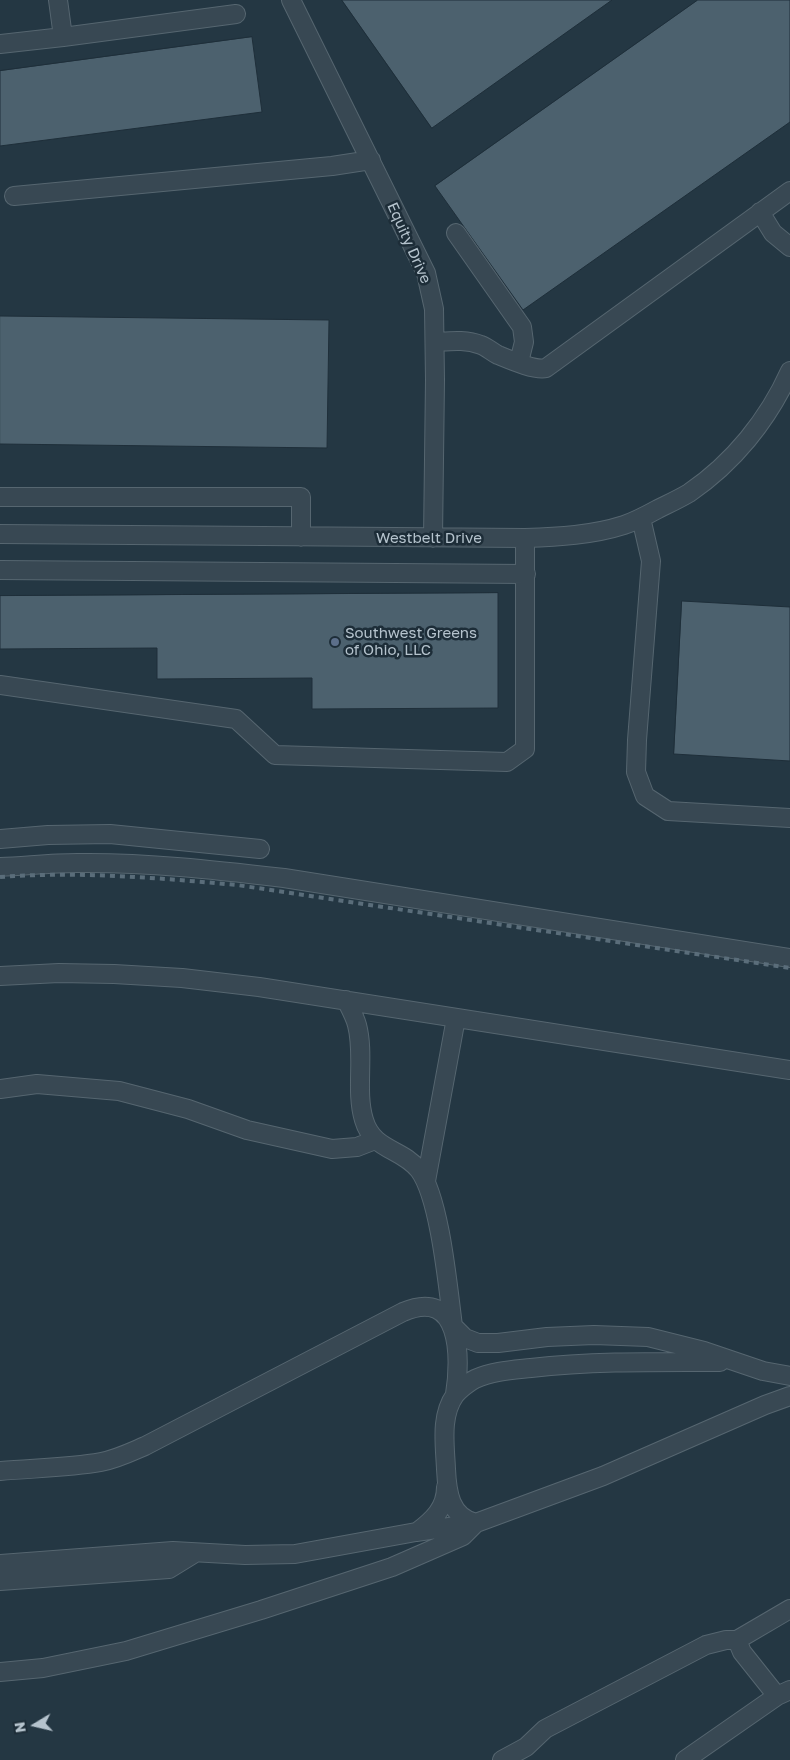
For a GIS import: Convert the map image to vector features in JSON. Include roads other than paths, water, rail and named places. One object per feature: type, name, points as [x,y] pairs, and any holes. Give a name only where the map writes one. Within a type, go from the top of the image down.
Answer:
[{"type":"street","points":[[58,0],[62,37]]},
{"type":"street","name":"Equity Drive","points":[[291,0],[426,273],[434,309],[435,342],[433,538]]},
{"type":"street","points":[[0,44],[236,14]]},
{"type":"street","points":[[14,196],[332,166],[371,160]]},
{"type":"street","points":[[435,342],[464,341],[481,345],[498,354],[540,369],[546,368],[790,191]]},
{"type":"street","points":[[760,212],[773,233],[790,247]]},
{"type":"street","points":[[456,233],[522,327],[524,342],[519,362]]},
{"type":"street","name":"Westbelt Drive","points":[[0,534],[525,538],[602,531],[641,518],[688,493],[723,465],[752,434],[769,410],[789,374]]},
{"type":"street","points":[[0,496],[301,497],[301,537]]},
{"type":"street","points":[[641,518],[650,561],[636,772],[645,796],[668,811],[790,818]]},
{"type":"street","points":[[0,685],[236,719],[275,755],[507,762],[525,749],[525,538]]},
{"type":"street","points":[[0,570],[526,574]]},
{"type":"street","points":[[0,839],[110,834],[260,849]]},
{"type":"street","points":[[0,867],[76,863],[146,865],[224,871],[284,878],[790,958]]},
{"type":"street","points":[[0,976],[59,973],[182,978],[259,987],[790,1070]]},
{"type":"street","points":[[346,1000],[357,1025],[360,1044],[363,1119],[368,1131],[384,1147],[409,1160],[418,1169],[426,1180],[431,1195],[458,1359],[455,1394],[446,1414],[446,1497],[433,1519],[416,1532]]},
{"type":"street","points":[[426,1180],[456,1018]]},
{"type":"street","points":[[0,1089],[37,1084],[119,1091],[188,1109],[247,1130],[332,1149],[357,1147],[375,1140]]},
{"type":"street","points":[[0,1471],[102,1462],[125,1455],[412,1308],[429,1307],[436,1309],[465,1338],[478,1343],[594,1335],[648,1337],[704,1351],[763,1371],[790,1376]]},
{"type":"street","points":[[455,1394],[474,1379],[498,1372],[569,1364],[736,1362]]},
{"type":"street","points":[[0,1564],[173,1551],[268,1556],[295,1554],[476,1523],[603,1476],[765,1405],[790,1396]]},
{"type":"street","points":[[446,1479],[449,1497],[456,1512],[467,1521],[476,1523]]},
{"type":"street","points":[[0,1672],[44,1668],[117,1653],[261,1610],[392,1567],[463,1536],[476,1523]]},
{"type":"street","points":[[0,1581],[169,1569],[195,1553]]},
{"type":"street","points":[[502,1760],[526,1746],[545,1729],[706,1645],[726,1640],[736,1640],[790,1609]]},
{"type":"street","points":[[685,1760],[784,1693],[742,1652],[736,1640]]},
{"type":"railway","points":[[0,877],[89,875],[237,885],[790,968]]},
{"type":"place","name":"Southwest Greens of Ohio, LLC","points":[[335,642]]}]
